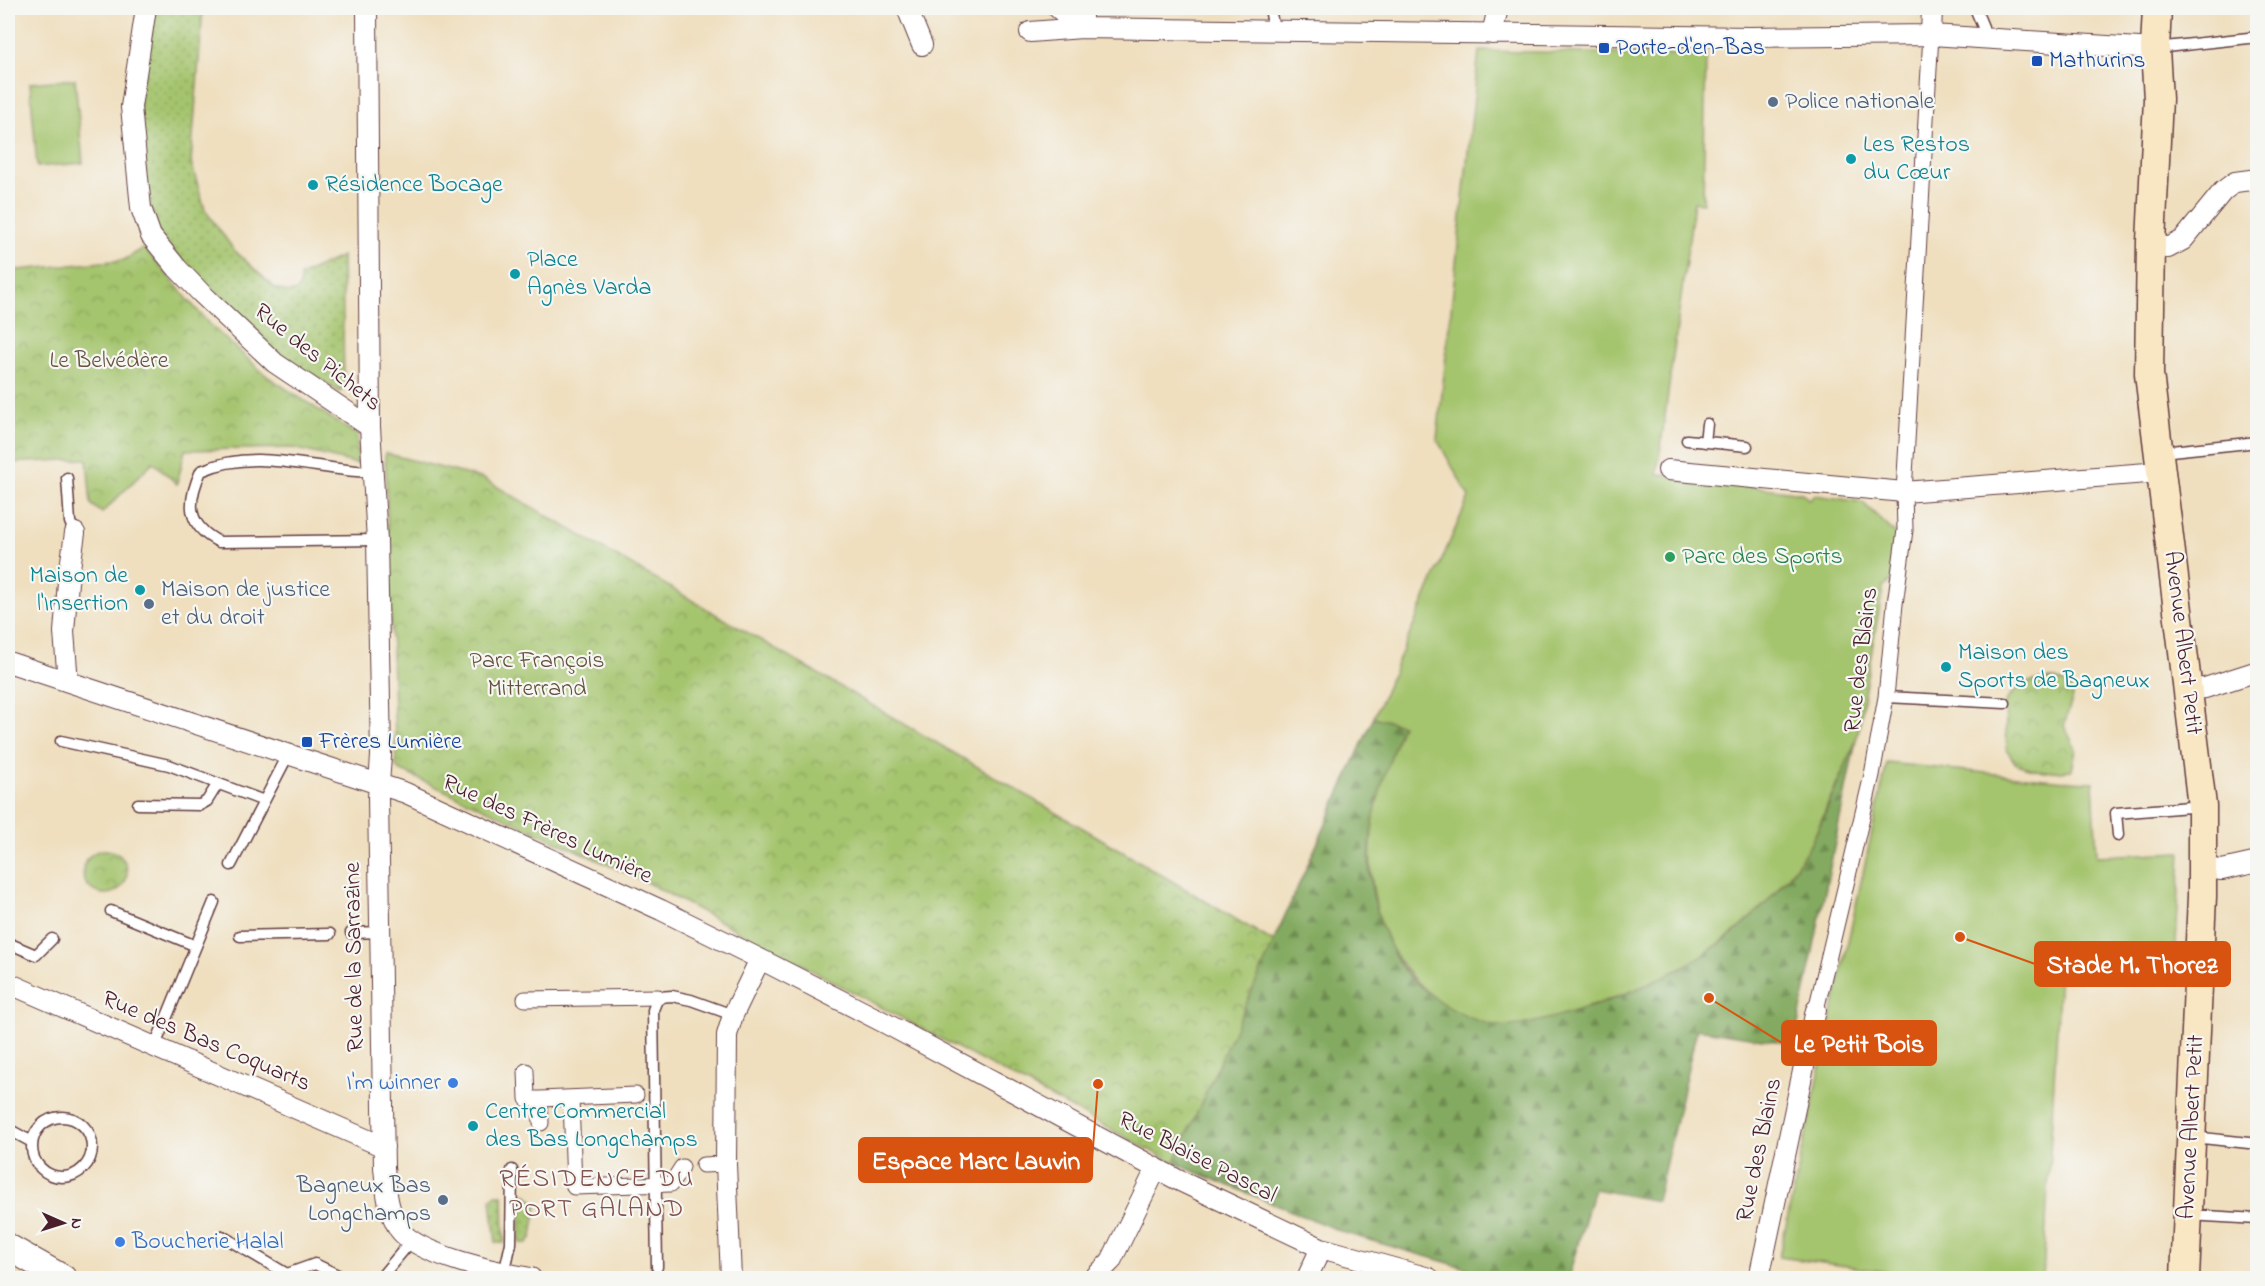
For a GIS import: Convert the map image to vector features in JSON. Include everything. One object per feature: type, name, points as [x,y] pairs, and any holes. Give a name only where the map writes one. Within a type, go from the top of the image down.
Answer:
[{"type":"main road","name":"Avenue Albert Petit","points":[[2157,8],[2155,49],[2158,99],[2151,242],[2149,374],[2202,806],[2193,1137],[2185,1278]]},
{"type":"street","name":"Rue des Pichets","points":[[146,8],[131,107],[141,208],[151,236],[177,268],[275,363],[370,427],[376,540],[381,756],[378,783]]},
{"type":"street","points":[[367,8],[370,427]]},
{"type":"street","points":[[907,8],[922,45]]},
{"type":"street","points":[[1058,8],[1083,28]]},
{"type":"street","points":[[1082,8],[1083,28]]},
{"type":"street","points":[[1492,34],[1498,8]]},
{"type":"street","points":[[1931,35],[1932,8]]},
{"type":"street","points":[[1030,32],[1083,28],[1750,37],[1931,35],[2155,49]]},
{"type":"street","name":"Rue des Blains","points":[[1760,1278],[1816,1010],[1872,775],[1886,697],[1905,530],[1904,492],[1931,35]]},
{"type":"street","points":[[2151,242],[2168,248],[2183,240],[2223,192],[2235,182],[2258,179]]},
{"type":"street","points":[[1675,466],[1744,472],[1904,492],[2159,462]]},
{"type":"street","points":[[68,682],[64,632],[75,533]]},
{"type":"street","name":"Rue des Frères Lumière","points":[[8,662],[378,783],[416,798],[661,910],[760,959]]},
{"type":"street","points":[[2187,690],[2205,688],[2258,671]]},
{"type":"street","name":"Rue de la Sarrazine","points":[[378,783],[384,1147],[387,1201],[400,1230],[412,1240]]},
{"type":"street","points":[[2202,868],[2222,870],[2258,862]]},
{"type":"street","points":[[731,1278],[726,1164],[727,1035],[733,1015],[760,959]]},
{"type":"street","name":"Rue Blaise Pascal","points":[[760,959],[1156,1169],[1321,1248],[1429,1278]]},
{"type":"street","name":"Rue des Bas Coquarts","points":[[8,983],[384,1147]]},
{"type":"street","points":[[525,999],[658,997]]},
{"type":"street","points":[[526,1071],[526,1099],[636,1095]]},
{"type":"street","points":[[571,1098],[574,1187],[671,1184],[682,1167]]},
{"type":"street","points":[[540,1099],[541,1123]]},
{"type":"street","points":[[703,1166],[726,1164]]},
{"type":"street","points":[[1094,1278],[1111,1261],[1156,1169]]},
{"type":"street","points":[[412,1240],[469,1272],[531,1278]]},
{"type":"street","points":[[8,1247],[63,1278]]},
{"type":"street","points":[[1307,1278],[1321,1248]]},
{"type":"lane","points":[[1270,8],[1274,31]]},
{"type":"lane","points":[[1975,8],[1983,27],[1983,38]]},
{"type":"lane","points":[[2155,49],[2258,38]]},
{"type":"lane","points":[[1705,442],[1707,424]]},
{"type":"lane","points":[[1688,440],[1747,446]]},
{"type":"lane","points":[[2159,462],[2258,442]]},
{"type":"lane","points":[[373,472],[340,471],[294,462],[220,462],[201,471],[192,499],[193,516],[198,527],[219,542],[376,540]]},
{"type":"lane","points":[[67,478],[70,522],[75,533]]},
{"type":"lane","points":[[1886,697],[2005,703]]},
{"type":"lane","points":[[61,741],[169,765],[264,801]]},
{"type":"lane","points":[[231,865],[288,755]]},
{"type":"lane","points":[[138,804],[200,805],[207,801],[217,785]]},
{"type":"lane","points":[[2118,835],[2116,813],[2202,806]]},
{"type":"lane","points":[[154,1048],[214,902]]},
{"type":"lane","points":[[111,911],[196,946]]},
{"type":"lane","points":[[351,933],[380,932]]},
{"type":"lane","points":[[240,936],[330,934]]},
{"type":"lane","points":[[8,943],[36,956],[52,939]]},
{"type":"lane","points":[[657,1267],[653,1010],[658,997],[672,996],[733,1015]]},
{"type":"lane","points":[[62,1117],[77,1121],[83,1126],[88,1133],[92,1148],[81,1170],[74,1174],[57,1176],[40,1168],[35,1160],[32,1142],[39,1127],[53,1118],[62,1117]]},
{"type":"lane","points":[[8,1129],[32,1142]]},
{"type":"lane","points":[[2193,1137],[2258,1144]]},
{"type":"lane","points":[[498,1275],[511,1243],[512,1170]]},
{"type":"lane","points":[[2188,1215],[2258,1219]]},
{"type":"lane","points":[[222,1236],[287,1274],[315,1264],[344,1278]]},
{"type":"lane","points":[[378,1278],[412,1240]]},
{"type":"green space","points":[[154,8],[203,8],[191,162],[205,210],[234,250],[275,288],[288,293],[297,291],[300,276],[342,256],[344,386],[340,392],[281,358],[196,276],[160,237],[146,191],[139,105]]},
{"type":"green space","name":"Parc des Sports","points":[[1479,51],[1706,55],[1703,203],[1694,202],[1657,474],[1802,493],[1809,500],[1815,495],[1862,502],[1900,538],[1895,576],[1883,588],[1858,733],[1814,838],[1785,881],[1760,909],[1733,933],[1705,954],[1674,971],[1642,987],[1571,1012],[1526,1024],[1508,1026],[1470,1018],[1450,1008],[1424,989],[1406,969],[1391,946],[1381,922],[1374,896],[1371,869],[1371,841],[1375,814],[1383,780],[1402,725],[1374,717],[1469,497],[1437,439]]},
{"type":"green space","points":[[75,79],[83,163],[37,167],[30,83]]},
{"type":"green space","name":"Le Belvédère","points":[[144,248],[209,324],[268,377],[357,435],[358,464],[294,448],[185,450],[177,484],[153,462],[102,513],[91,504],[87,459],[8,463],[8,271],[124,260]]},
{"type":"green space","name":"Parc François Mitterrand","points":[[385,453],[484,479],[1274,942],[1174,1163],[644,881],[399,770],[396,766]]},
{"type":"green space","points":[[2056,679],[2069,685],[2073,696],[2064,726],[2076,749],[2072,770],[2044,772],[2016,764],[2007,750],[2005,703],[2015,690],[2026,683]]},
{"type":"green space","points":[[1374,717],[1402,725],[1378,798],[1371,836],[1371,886],[1388,941],[1401,966],[1427,992],[1465,1015],[1490,1024],[1505,1026],[1548,1018],[1616,998],[1686,965],[1734,933],[1773,895],[1803,857],[1822,820],[1857,735],[1794,1044],[1697,1029],[1657,1201],[1594,1189],[1568,1278],[1488,1278],[1466,1268],[1345,1233],[1174,1163]]},
{"type":"green space","points":[[1887,763],[2093,782],[2097,856],[2181,852],[2174,980],[2061,955],[2043,1278],[1935,1278],[1779,1257]]},
{"type":"green space","points":[[105,850],[120,857],[127,872],[120,887],[105,894],[90,887],[83,872],[90,857]]},
{"type":"green space","points":[[521,1194],[526,1194],[537,1204],[532,1237],[527,1243],[520,1243]]},
{"type":"green space","points":[[496,1195],[503,1195],[504,1243],[496,1243],[491,1200]]},
{"type":"place","name":"Porte-d'en-Bas","points":[[1604,48]]},
{"type":"place","name":"Mathurins","points":[[2037,61]]},
{"type":"place","name":"Police nationale","points":[[1773,102]]},
{"type":"place","name":"Les Restos du Cœur","points":[[1851,159]]},
{"type":"place","name":"Résidence Bocage","points":[[313,185]]},
{"type":"place","name":"Place Agnès Varda","points":[[515,274]]},
{"type":"place","name":"Parc des Sports","points":[[1670,557]]},
{"type":"place","name":"Maison de l'Insertion","points":[[140,590]]},
{"type":"place","name":"Maison de justice et du droit","points":[[149,604]]},
{"type":"place","name":"Maison des Sports de Bagneux","points":[[1946,667]]},
{"type":"place","name":"Frères Lumière","points":[[307,742]]},
{"type":"place","name":"Stade M. Thorez","points":[[1960,937]]},
{"type":"place","name":"Le Petit Bois","points":[[1709,998]]},
{"type":"place","name":"I'm winner","points":[[453,1083]]},
{"type":"place","name":"Espace Marc Lauvin","points":[[1098,1084]]},
{"type":"place","name":"Centre Commercial des Bas Longchamps","points":[[473,1126]]},
{"type":"place","name":"Bagneux Bas Longchamps","points":[[443,1200]]},
{"type":"place","name":"Boucherie Halal","points":[[120,1242]]},
{"type":"district","name":"RÉSIDENCE DU PORT GALAND","points":[[597,1195]]}]
